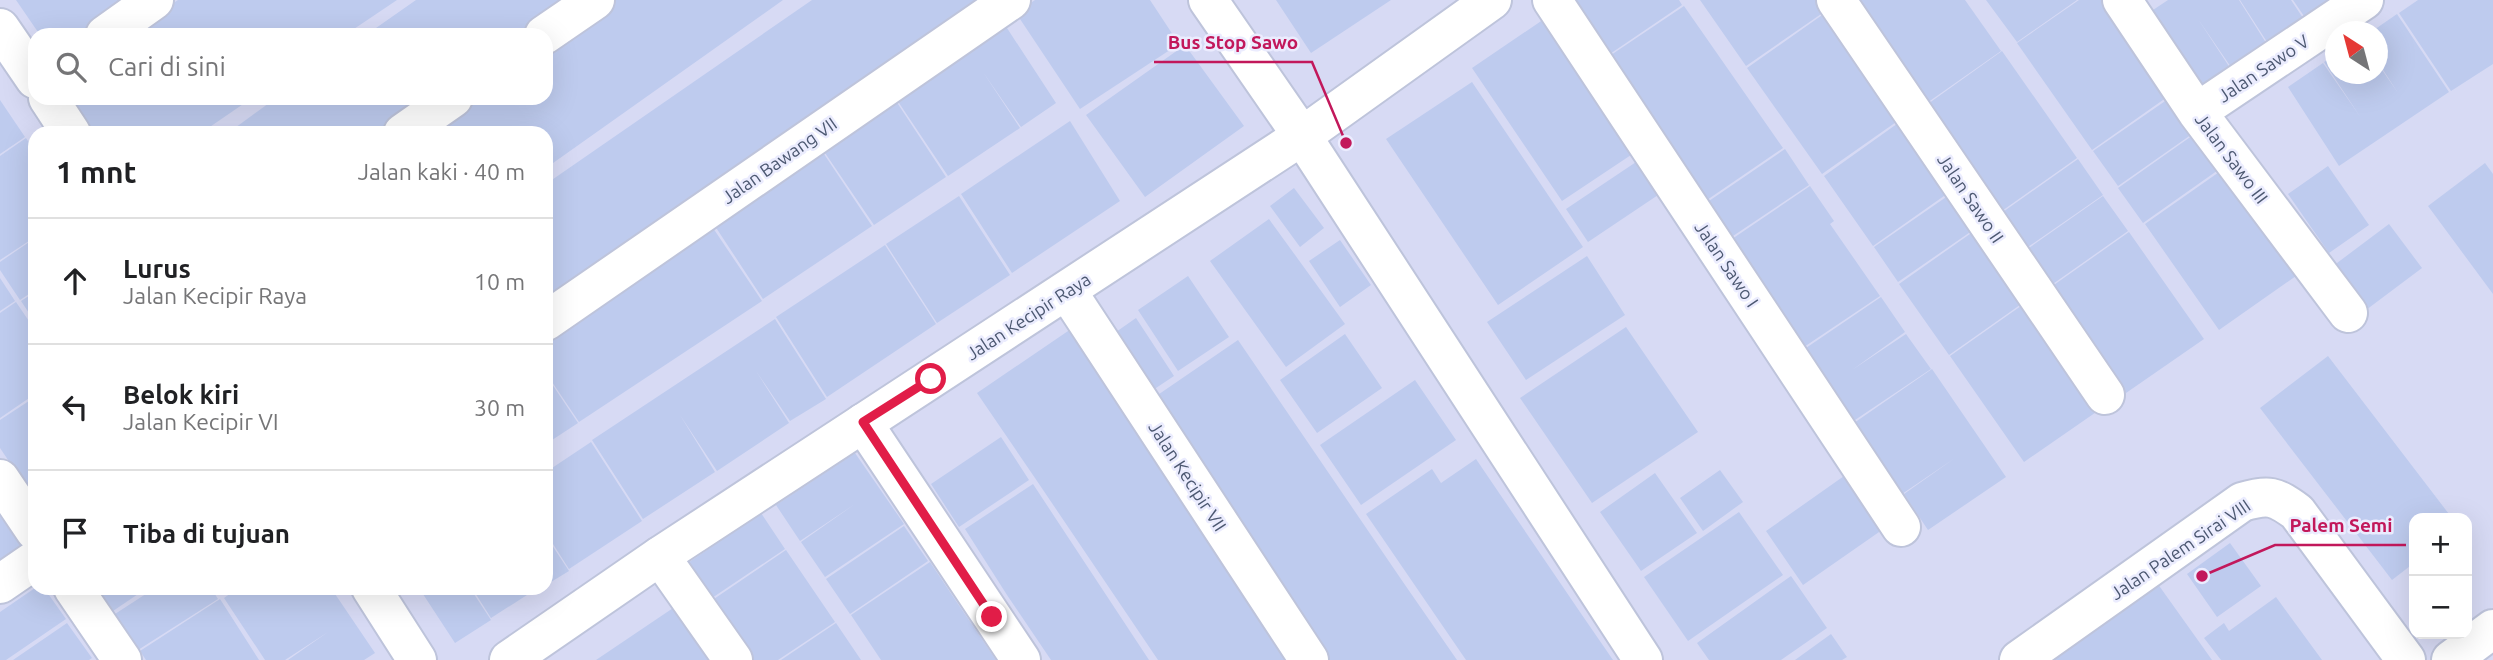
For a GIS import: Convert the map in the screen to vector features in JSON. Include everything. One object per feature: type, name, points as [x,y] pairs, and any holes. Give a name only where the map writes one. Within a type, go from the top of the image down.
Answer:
[{"type":"street","points":[[115,28],[154,0]]},
{"type":"street","points":[[553,29],[595,0]]},
{"type":"street","name":"Jalan Bawang VII","points":[[553,316],[1011,0]]},
{"type":"street","points":[[1208,0],[1302,136],[1643,660]]},
{"type":"street","name":"Jalan Kecipir Raya","points":[[509,660],[660,556],[1302,136],[1492,0]]},
{"type":"street","name":"Jalan Sawo I","points":[[1552,0],[1901,527]]},
{"type":"street","name":"Jalan Sawo II","points":[[1836,0],[2105,395]]},
{"type":"street","name":"Jalan Sawo III","points":[[2122,0],[2197,113],[2348,313]]},
{"type":"street","name":"Jalan Sawo V","points":[[2197,113],[2364,0]]},
{"type":"street","points":[[0,28],[28,69]]},
{"type":"street","points":[[53,105],[66,126]]},
{"type":"street","points":[[413,126],[443,105]]},
{"type":"street","name":"Jalan Kecipir VII","points":[[1067,291],[1309,660]]},
{"type":"street","points":[[863,422],[1021,660]]},
{"type":"street","points":[[0,480],[28,521]]},
{"type":"street","name":"Jalan Palem Sirai VIII","points":[[2019,660],[2242,502],[2263,496],[2280,499],[2297,512],[2406,660]]},
{"type":"street","points":[[660,556],[733,660]]},
{"type":"street","points":[[0,584],[28,565]]},
{"type":"street","points":[[78,595],[122,660]]},
{"type":"street","points":[[375,595],[417,660]]},
{"type":"street","points":[[2451,660],[2493,629]]},
{"type":"shaded area","points":[[0,0],[2493,0],[2493,660],[0,660]]},
{"type":"building","points":[[16,0],[129,0],[88,28],[35,28]]},
{"type":"building","points":[[178,0],[397,0],[355,28],[136,28]]},
{"type":"building","points":[[416,0],[578,0],[540,28],[376,28]]},
{"type":"building","points":[[602,0],[783,0],[553,163],[553,126],[426,126],[455,105],[553,105],[553,35]]},
{"type":"building","points":[[812,0],[994,0],[553,303],[553,179]]},
{"type":"building","points":[[1035,0],[1150,0],[1179,44],[1080,109],[1016,13]]},
{"type":"building","points":[[1276,0],[1391,0],[1311,53]]},
{"type":"building","points":[[1564,0],[1679,0],[1682,5],[1604,58]]},
{"type":"building","points":[[1700,0],[1816,0],[1824,12],[1746,66]]},
{"type":"building","points":[[1849,0],[1965,0],[2001,51],[1924,105]]},
{"type":"building","points":[[1986,0],[2077,0],[2017,42]]},
{"type":"building","points":[[2079,0],[2103,0],[2170,95],[2092,150],[2017,43]]},
{"type":"building","points":[[2168,0],[2239,0],[2268,46],[2233,70],[2198,19],[2232,71],[2196,95],[2144,16]]},
{"type":"building","points":[[2240,0],[2291,0],[2305,21],[2269,45]]},
{"type":"building","points":[[2293,0],[2336,0],[2306,19]]},
{"type":"building","points":[[2418,0],[2493,0],[2493,64],[2451,91],[2399,13]]},
{"type":"building","points":[[1684,6],[1783,148],[1704,202],[1605,59]]},
{"type":"building","points":[[1825,13],[1899,120],[1822,174],[1747,68]]},
{"type":"building","points":[[2397,14],[2449,92],[2339,166],[2288,87],[2323,63],[2325,84],[2338,84],[2361,118],[2339,84],[2388,84],[2388,78],[2398,93],[2388,78],[2387,21]]},
{"type":"building","points":[[1550,15],[1640,149],[1562,201],[1472,68]]},
{"type":"building","points":[[1005,25],[1056,103],[1021,127],[983,72],[1020,128],[948,176],[895,97]]},
{"type":"building","points":[[1185,45],[1244,126],[1145,197],[1086,115]]},
{"type":"building","points":[[2002,51],[2077,158],[1999,213],[1925,106]]},
{"type":"building","points":[[1472,82],[1583,247],[1498,305],[1386,139]]},
{"type":"building","points":[[2171,97],[2195,132],[2118,186],[2093,151]]},
{"type":"building","points":[[894,98],[946,177],[874,225],[821,147]]},
{"type":"building","points":[[0,100],[25,137],[0,154]]},
{"type":"building","points":[[58,105],[242,105],[211,126],[72,126]]},
{"type":"building","points":[[266,105],[430,105],[401,126],[238,126]]},
{"type":"building","points":[[1070,121],[1120,201],[1012,273],[961,194]]},
{"type":"building","points":[[1901,121],[1951,191],[1873,246],[1824,176]]},
{"type":"building","points":[[2196,133],[2221,168],[2143,223],[2118,188]]},
{"type":"building","points":[[26,138],[28,141],[28,242],[0,260],[0,156]]},
{"type":"building","points":[[820,148],[872,226],[763,299],[711,220]]},
{"type":"building","points":[[1785,149],[1809,185],[1730,238],[1706,203]]},
{"type":"building","points":[[1645,156],[1667,189],[1588,242],[1566,209]]},
{"type":"building","points":[[2078,159],[2103,195],[2025,249],[2000,214]]},
{"type":"building","points":[[2485,163],[2493,174],[2493,294],[2428,206]]},
{"type":"building","points":[[2328,166],[2369,225],[2329,253],[2288,194]]},
{"type":"building","points":[[2222,170],[2296,276],[2219,330],[2145,224]]},
{"type":"building","points":[[1810,186],[1834,221],[1830,224],[1880,296],[1801,349],[1732,239]]},
{"type":"building","points":[[1294,188],[1324,228],[1300,247],[1270,206]]},
{"type":"building","points":[[1952,193],[1976,228],[1898,282],[1874,247]]},
{"type":"building","points":[[959,196],[1010,275],[937,323],[886,244]]},
{"type":"building","points":[[2103,196],[2128,231],[2050,286],[2026,250]]},
{"type":"building","points":[[1269,219],[1345,324],[1286,367],[1210,261]]},
{"type":"building","points":[[709,222],[762,301],[579,422],[553,383],[553,326]]},
{"type":"building","points":[[2389,224],[2422,268],[2366,310],[2333,266]]},
{"type":"building","points":[[1977,229],[2027,300],[1949,355],[1899,284]]},
{"type":"building","points":[[2129,232],[2204,339],[2126,393],[2051,287]]},
{"type":"building","points":[[1340,240],[1371,285],[1340,307],[1309,261]]},
{"type":"building","points":[[28,243],[28,295],[20,300],[0,270],[0,262]]},
{"type":"building","points":[[885,245],[936,324],[827,397],[776,317]]},
{"type":"building","points":[[1587,256],[1625,315],[1526,380],[1487,322]]},
{"type":"building","points":[[1188,276],[1229,337],[1178,371],[1138,310]]},
{"type":"building","points":[[0,278],[15,301],[0,311]]},
{"type":"building","points":[[28,296],[28,312],[21,301]]},
{"type":"building","points":[[1881,297],[1905,332],[1852,370],[1906,334],[1931,369],[1852,422],[1803,350]]},
{"type":"building","points":[[2028,301],[2102,408],[2024,462],[1950,356]]},
{"type":"building","points":[[16,302],[28,320],[28,399],[0,418],[0,313]]},
{"type":"building","points":[[1136,318],[1174,376],[1144,396],[1106,339]]},
{"type":"building","points":[[775,319],[826,399],[790,421],[756,371],[789,423],[717,471],[680,415],[715,472],[643,519],[592,440]]},
{"type":"building","points":[[1626,327],[1698,432],[1592,503],[1520,398]]},
{"type":"building","points":[[1071,329],[1293,660],[1158,660],[977,393]]},
{"type":"building","points":[[1345,334],[1382,388],[1317,433],[1280,380]]},
{"type":"building","points":[[1238,340],[1457,660],[1323,660],[1146,403]]},
{"type":"building","points":[[2328,356],[2448,513],[2409,513],[2409,567],[2392,580],[2260,408]]},
{"type":"building","points":[[1932,369],[2006,477],[1928,530],[1904,494],[1955,458],[1902,494],[1854,423]]},
{"type":"building","points":[[1415,380],[1456,440],[1361,505],[1320,445]]},
{"type":"building","points":[[553,386],[578,423],[553,439]]},
{"type":"building","points":[[28,402],[28,490],[0,448],[0,420]]},
{"type":"building","points":[[1001,437],[1029,480],[959,527],[931,484]]},
{"type":"building","points":[[591,442],[642,521],[569,569],[553,544],[553,467]]},
{"type":"building","points":[[855,453],[904,524],[825,577],[801,542],[855,504],[800,541],[776,505]]},
{"type":"building","points":[[1476,459],[1613,660],[1466,660],[1366,514],[1432,469],[1441,483]]},
{"type":"building","points":[[1854,469],[1892,523],[1803,585],[1766,531]]},
{"type":"building","points":[[1720,470],[1743,502],[1703,531],[1680,498]]},
{"type":"building","points":[[1655,473],[1697,533],[1641,571],[1600,512]]},
{"type":"building","points":[[1033,484],[1149,660],[1051,660],[1007,595],[965,529]]},
{"type":"building","points":[[1739,512],[1783,575],[1688,641],[1644,577]]},
{"type":"building","points":[[761,513],[785,549],[706,602],[682,567]]},
{"type":"building","points":[[0,516],[26,554],[0,571]]},
{"type":"building","points":[[904,526],[928,561],[850,614],[826,579]]},
{"type":"building","points":[[2230,543],[2261,586],[2217,617],[2187,574]]},
{"type":"building","points":[[553,547],[569,571],[553,581]]},
{"type":"building","points":[[786,550],[835,622],[778,660],[746,660],[708,603]]},
{"type":"building","points":[[930,562],[996,660],[881,660],[851,615]]},
{"type":"building","points":[[1791,576],[1827,628],[1781,660],[1709,660],[1697,643]]},
{"type":"building","points":[[2155,580],[2212,660],[2042,660]]},
{"type":"building","points":[[28,593],[28,595],[49,595],[66,619],[6,660],[0,660],[0,612]]},
{"type":"building","points":[[103,595],[137,595],[113,611]]},
{"type":"building","points":[[144,595],[215,595],[218,599],[138,650],[115,614]]},
{"type":"building","points":[[228,595],[336,595],[375,653],[364,660],[288,660],[328,632],[285,660],[265,660],[224,598]]},
{"type":"building","points":[[424,595],[475,595],[491,620],[455,643]]},
{"type":"building","points":[[476,595],[527,595],[491,618]]},
{"type":"building","points":[[2276,597],[2322,660],[2221,660],[2204,638],[2224,623],[2229,631]]},
{"type":"building","points":[[220,599],[259,660],[146,660],[140,651]]},
{"type":"building","points":[[685,600],[726,660],[596,660]]},
{"type":"building","points":[[67,623],[92,658],[13,660]]},
{"type":"building","points":[[836,623],[861,660],[781,660]]},
{"type":"building","points":[[1831,634],[1847,657],[1842,660],[1795,660]]},
{"type":"place","name":"Bus Stop Sawo","points":[[1346,143]]},
{"type":"place","name":"Palem Semi","points":[[2202,576]]},
{"type":"route","points":[[931,379],[863,422],[992,617]]}]
